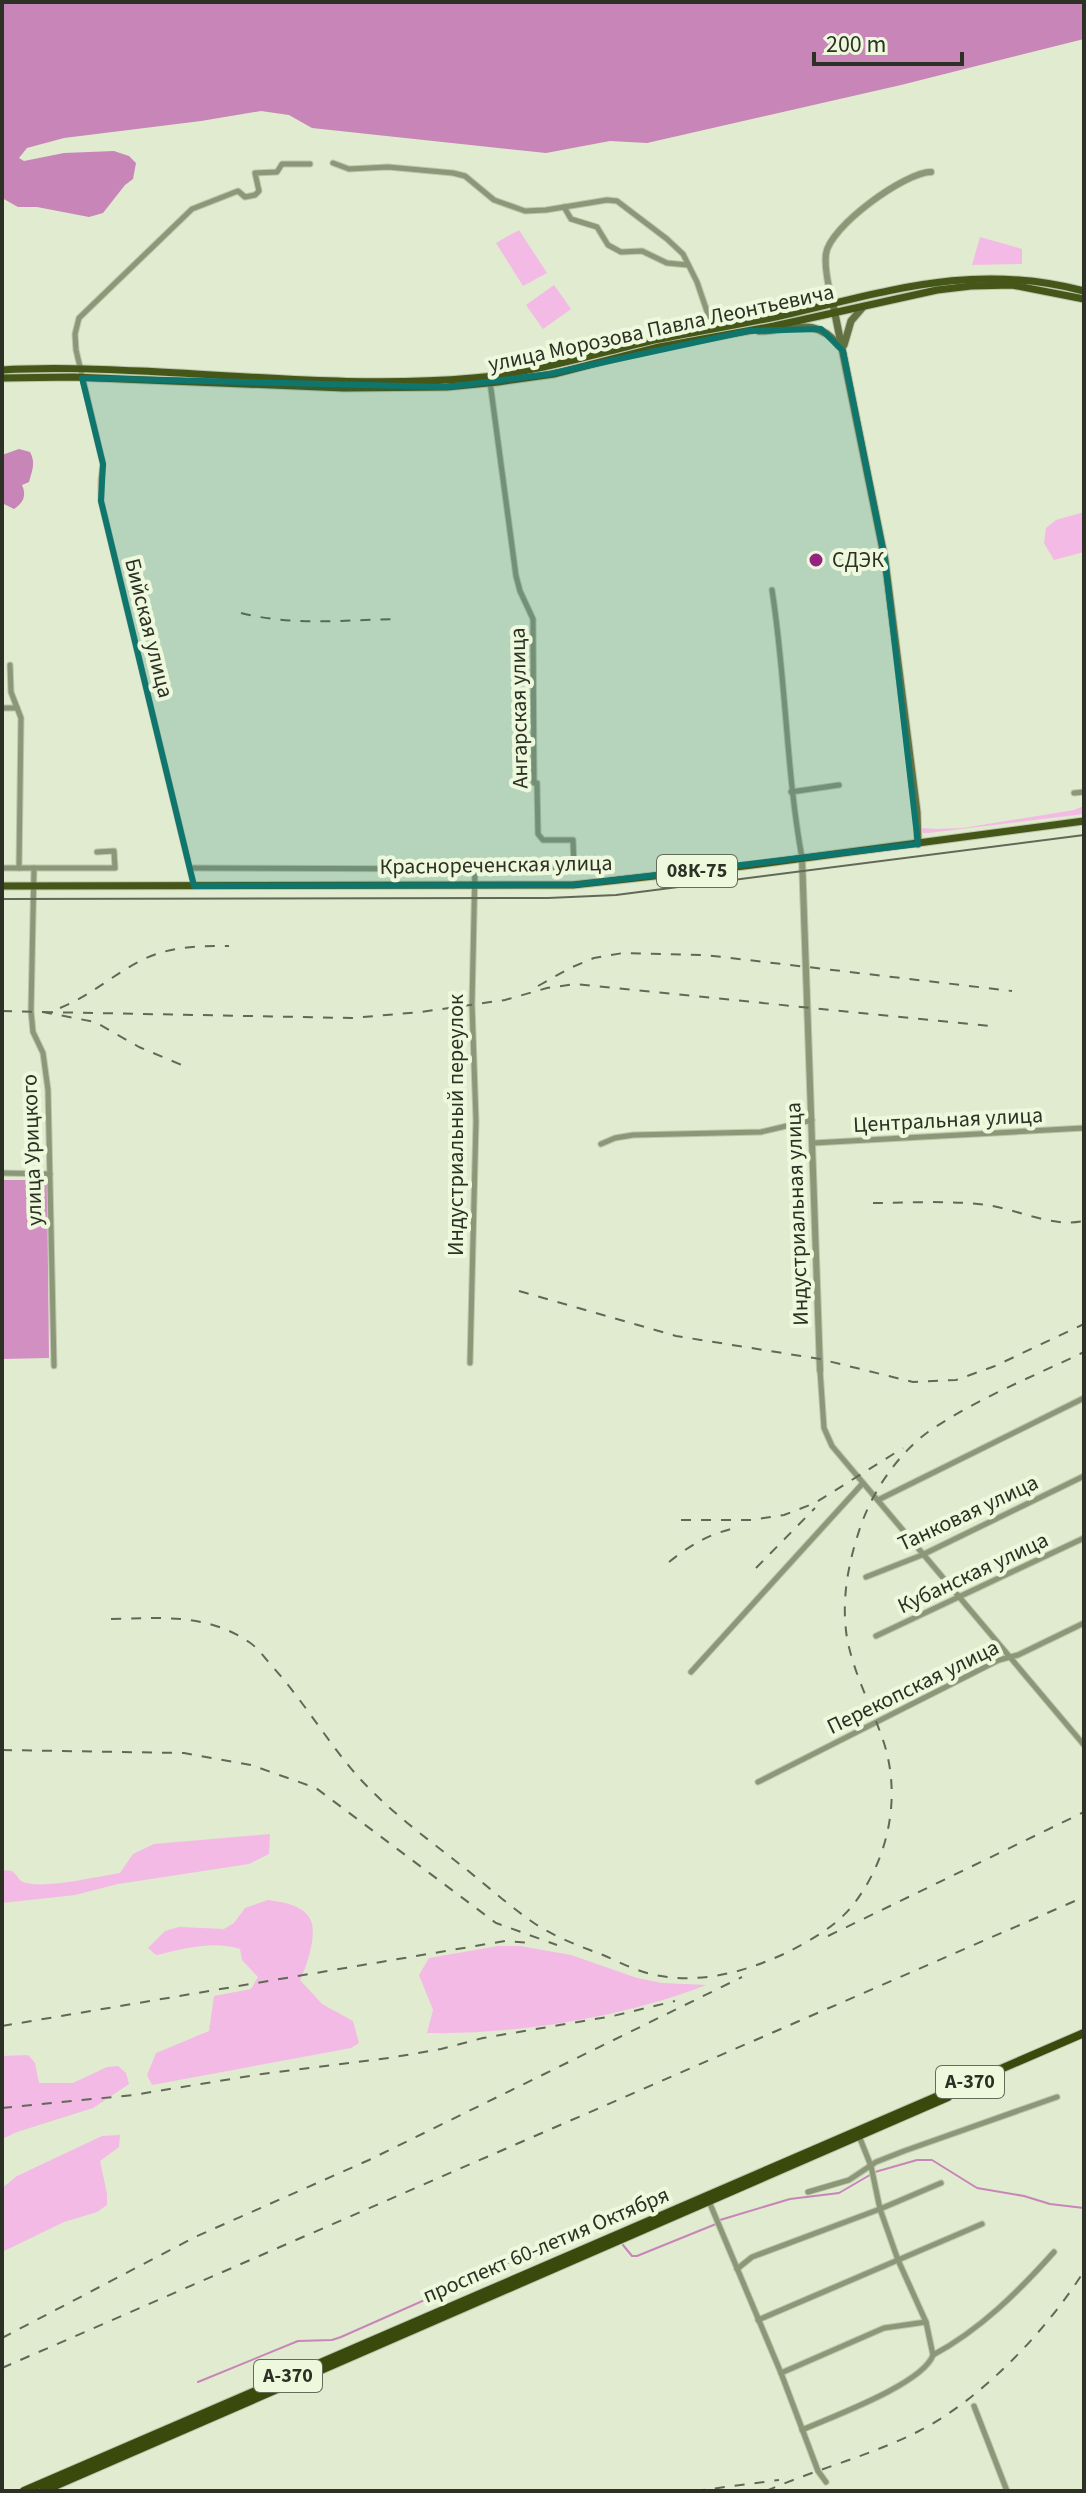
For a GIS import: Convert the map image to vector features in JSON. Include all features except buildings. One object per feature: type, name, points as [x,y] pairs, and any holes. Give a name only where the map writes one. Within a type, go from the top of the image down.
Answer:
[{"type":"highway","name":"проспект 60-летия Октября","points":[[43,2491],[1084,2035]]},
{"type":"highway","name":"проспект 60-летия Октября","points":[[24,2491],[1084,2035]]},
{"type":"main road","name":"улица Морозова Павла Леонтьевича","points":[[2,378],[81,373],[149,380],[395,389],[554,374],[659,347],[748,331],[912,286],[973,278],[1020,279],[1084,291]]},
{"type":"main road","name":"улица Морозова Павла Леонтьевича","points":[[2,370],[390,381],[490,380],[646,342],[937,290],[1012,285],[1084,299]]},
{"type":"main road","points":[[843,351],[856,313],[865,305],[884,301]]},
{"type":"main road","points":[[834,308],[885,560],[917,812],[918,844]]},
{"type":"main road","points":[[748,331],[814,326],[828,333],[843,351]]},
{"type":"main road","name":"Краснореченская улица","points":[[2,886],[573,885],[1084,821]]},
{"type":"street","points":[[333,163],[349,169],[388,167],[465,176],[494,200],[515,209],[546,210],[617,201],[683,254],[697,282],[713,329]]},
{"type":"street","name":"Бийская улица","points":[[194,886],[101,501],[103,464],[75,334],[79,318],[192,209],[238,191],[245,197],[255,195],[259,191],[255,173],[277,172],[282,164],[310,164]]},
{"type":"street","points":[[834,308],[825,253],[836,234],[857,214],[903,181],[922,172],[931,172]]},
{"type":"street","points":[[564,207],[571,219],[597,227],[612,248],[627,253],[642,251],[667,263],[689,265]]},
{"type":"street","name":"Ангарская улица","points":[[490,380],[517,584],[533,619],[534,783],[537,783],[538,834],[543,840],[573,840],[574,868]]},
{"type":"street","name":"Индустриальная улица","points":[[772,590],[782,657],[791,792],[802,858],[820,1370],[822,1414],[827,1437],[922,1555],[1084,1745]]},
{"type":"street","points":[[10,665],[11,692],[21,718],[19,868]]},
{"type":"street","points":[[2,708],[17,708]]},
{"type":"street","points":[[791,792],[839,785]]},
{"type":"street","points":[[1074,793],[1084,792]]},
{"type":"street","points":[[2,868],[115,868],[114,851],[97,852]]},
{"type":"street","points":[[191,868],[602,866]]},
{"type":"street","name":"улица Урицкого","points":[[34,868],[31,1011],[33,1032],[43,1053],[48,1090],[54,1366]]},
{"type":"street","name":"Индустриальный переулок","points":[[470,1363],[476,1121],[472,1004],[475,869]]},
{"type":"street","points":[[601,1144],[633,1135],[761,1132],[812,1120]]},
{"type":"street","name":"Центральная улица","points":[[813,1143],[1084,1128]]},
{"type":"street","points":[[2,1173],[50,1174]]},
{"type":"street","points":[[878,1500],[1084,1398]]},
{"type":"street","name":"Танковая улица","points":[[866,1577],[922,1555],[1084,1476]]},
{"type":"street","points":[[691,1672],[863,1483]]},
{"type":"street","name":"Кубанская улица","points":[[876,1636],[1084,1538]]},
{"type":"street","name":"Перекопская улица","points":[[758,1782],[903,1708],[1084,1623]]},
{"type":"street","points":[[808,2192],[849,2180],[904,2151],[1057,2097]]},
{"type":"street","points":[[859,2136],[898,2260],[926,2322],[933,2355]]},
{"type":"street","points":[[737,2269],[752,2257],[941,2183]]},
{"type":"street","points":[[708,2198],[818,2471],[826,2482]]},
{"type":"street","points":[[758,2320],[982,2224]]},
{"type":"street","points":[[802,2430],[899,2385],[926,2367],[933,2355],[980,2325],[1054,2252]]},
{"type":"street","points":[[781,2373],[884,2328],[926,2322]]},
{"type":"street","points":[[974,2406],[1007,2491]]},
{"type":"highlighted area","points":[[821,329],[843,351],[885,560],[918,844],[573,885],[194,886],[101,501],[103,464],[82,378],[447,387],[549,374],[748,331]]},
{"type":"shaded area","points":[[2,2],[1084,2],[1084,39],[647,143],[610,141],[546,153],[312,128],[289,115],[261,111],[64,138],[27,148],[19,158],[24,161],[64,153],[114,151],[129,156],[136,163],[133,179],[103,213],[89,217],[37,207],[18,207],[2,198]]},
{"type":"shaded area","points":[[519,230],[547,273],[523,286],[496,243]]},
{"type":"shaded area","points":[[980,237],[1022,249],[1022,264],[972,265]]},
{"type":"shaded area","points":[[554,285],[571,309],[543,329],[526,305]]},
{"type":"shaded area","points":[[19,449],[30,452],[33,467],[29,482],[22,485],[23,499],[14,509],[2,503],[2,455]]},
{"type":"shaded area","points":[[1084,512],[1084,552],[1054,560],[1044,543],[1046,528],[1056,520]]},
{"type":"shaded area","points":[[1084,806],[1084,814],[929,833],[923,833],[921,828],[963,828]]},
{"type":"shaded area","points":[[2,1180],[47,1180],[49,1358],[2,1359]]},
{"type":"shaded area","points":[[270,1834],[269,1854],[249,1864],[118,1884],[75,1895],[2,1903],[2,1870],[12,1871],[21,1881],[29,1884],[69,1882],[120,1873],[133,1854],[154,1844]]},
{"type":"shaded area","points":[[268,1900],[296,1906],[309,1917],[312,1939],[309,1958],[300,1980],[322,2004],[353,2021],[359,2043],[351,2048],[152,2085],[147,2075],[156,2053],[209,2031],[214,1996],[251,1989],[258,1977],[242,1960],[240,1949],[230,1946],[209,1945],[156,1955],[148,1948],[165,1931],[179,1927],[224,1929],[234,1923],[245,1908]]},
{"type":"shaded area","points":[[498,1946],[520,1946],[571,1955],[637,1978],[662,1983],[706,1985],[640,2006],[569,2022],[496,2031],[427,2033],[433,2010],[419,1975],[429,1958]]},
{"type":"shaded area","points":[[28,2055],[35,2063],[39,2083],[73,2083],[107,2067],[118,2066],[126,2073],[129,2084],[93,2108],[2,2139],[2,2056]]},
{"type":"shaded area","points":[[120,2135],[119,2147],[100,2161],[107,2205],[2,2252],[2,2188],[17,2176],[102,2136]]},
{"type":"waterway","points":[[720,2220],[790,2199],[839,2193],[875,2172],[917,2160],[932,2160],[977,2188],[1084,2208]]},
{"type":"waterway","points":[[198,2382],[298,2341],[341,2337],[600,2220],[611,2217],[616,2223]]},
{"type":"waterway","points":[[623,2245],[632,2256],[637,2256],[716,2224]]},
{"type":"tram line","points":[[2,899],[548,898],[616,895],[1084,835]]},
{"type":"railway","points":[[241,613],[299,621],[397,619]]},
{"type":"railway","points":[[60,1008],[153,955],[185,948],[229,946]]},
{"type":"railway","points":[[538,986],[594,958],[623,953],[705,955],[1012,991]]},
{"type":"railway","points":[[43,1012],[352,1018],[505,1000],[575,984],[990,1026]]},
{"type":"railway","points":[[2,1011],[43,1012],[95,1022],[139,1047],[184,1066]]},
{"type":"railway","points":[[873,1203],[972,1203],[1047,1220],[1084,1221]]},
{"type":"railway","points":[[519,1291],[676,1336],[820,1359],[913,1382],[956,1380],[995,1366],[1084,1324]]},
{"type":"railway","points":[[111,1619],[183,1619],[216,1626],[249,1642],[282,1678],[343,1759],[379,1798],[513,1908],[548,1931],[630,1967],[665,1977],[700,1978],[736,1972],[786,1953],[833,1925],[867,1884],[884,1845],[891,1805],[889,1763],[850,1652],[845,1610],[849,1569],[856,1542],[865,1514],[879,1488],[906,1452],[946,1420],[1084,1352]]},
{"type":"railway","points":[[681,1520],[751,1520],[784,1515],[815,1503],[903,1448]]},
{"type":"railway","points":[[756,1568],[815,1508]]},
{"type":"railway","points":[[669,1562],[702,1540],[739,1527]]},
{"type":"railway","points":[[2,1750],[184,1753],[251,1765],[316,1788],[496,1923],[557,1945]]},
{"type":"railway","points":[[828,1936],[1084,1812]]},
{"type":"railway","points":[[2,2368],[1084,1897]]},
{"type":"railway","points":[[2,2026],[505,1941],[531,1943]]},
{"type":"railway","points":[[2,2338],[195,2237],[369,2160],[742,1977]]},
{"type":"railway","points":[[2,2108],[133,2095],[389,2058],[613,2016],[675,2001]]},
{"type":"railway","points":[[766,2491],[881,2448],[943,2417],[1011,2361],[1069,2294],[1084,2271]]},
{"type":"railway","points":[[695,2491],[779,2480]]},
{"type":"place","name":"СДЭК","points":[[816,560]]}]
